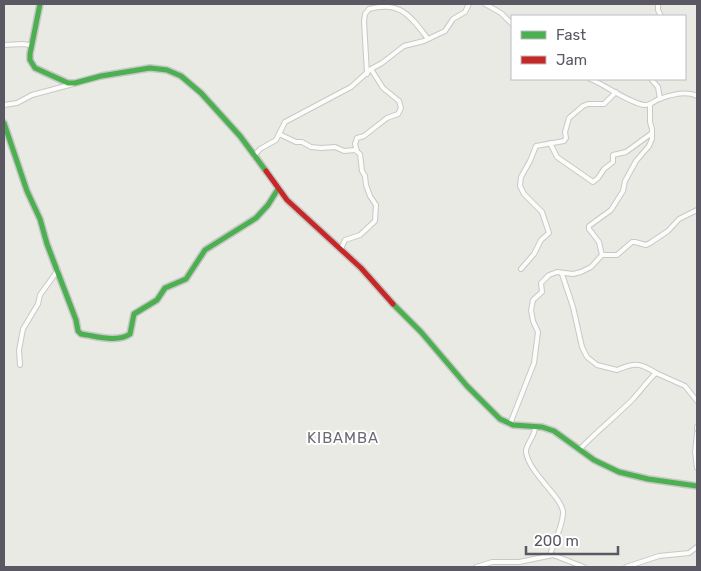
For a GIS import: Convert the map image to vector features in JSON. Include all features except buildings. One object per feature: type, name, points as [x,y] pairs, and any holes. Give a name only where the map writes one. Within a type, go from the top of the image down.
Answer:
[{"type":"street","points":[[40,4],[31,45],[30,60],[33,67],[59,80],[75,83]]},
{"type":"street","points":[[254,157],[260,149],[274,142],[285,122],[306,109],[346,90],[371,69],[404,46],[428,39],[445,31],[452,19],[465,12],[469,4]]},
{"type":"street","points":[[485,4],[500,13],[511,23]]},
{"type":"street","points":[[366,74],[364,21],[365,14],[369,9],[386,7],[401,9],[408,14],[428,39]]},
{"type":"street","points":[[4,45],[31,45]]},
{"type":"street","points":[[4,106],[17,103],[32,95],[101,76],[150,68],[173,72],[187,80],[205,97],[240,136],[278,189],[305,217],[361,268],[394,306],[421,332],[491,412],[510,424],[542,427],[554,432],[601,464],[619,472],[648,479],[697,486]]},
{"type":"street","points":[[341,249],[344,240],[360,235],[375,222],[376,205],[367,190],[365,176],[362,171],[361,156],[357,151],[355,142],[357,138],[364,136],[387,118],[395,116],[401,108],[399,101],[383,88],[371,69]]},
{"type":"street","points":[[592,80],[644,105],[689,92],[697,96]]},
{"type":"street","points":[[652,80],[658,87],[660,99]]},
{"type":"street","points":[[521,269],[534,254],[541,240],[549,231],[542,212],[521,189],[521,177],[536,146],[563,142],[566,139],[565,132],[568,119],[580,108],[588,104],[604,104],[616,92]]},
{"type":"street","points":[[602,256],[601,245],[588,229],[589,226],[611,210],[623,192],[625,182],[636,161],[649,146],[652,133],[650,104]]},
{"type":"street","points":[[4,123],[80,333],[125,338],[131,333],[134,314],[157,300],[164,288],[186,279],[205,250],[256,218],[268,205],[278,189]]},
{"type":"street","points":[[550,143],[557,157],[593,182],[613,162],[613,155],[626,152],[652,133]]},
{"type":"street","points":[[279,134],[311,147],[335,147],[343,151],[357,151]]},
{"type":"street","points":[[510,424],[534,360],[538,338],[531,310],[533,300],[542,292],[540,284],[544,278],[554,273],[576,273],[587,269],[602,256],[617,255],[635,242],[650,243],[668,231],[679,218],[697,210]]},
{"type":"street","points":[[20,365],[21,334],[38,304],[40,295],[58,270]]},
{"type":"street","points":[[562,274],[573,307],[582,347],[588,358],[597,365],[617,370],[625,365],[644,366],[656,374],[685,386],[697,401]]},
{"type":"street","points":[[580,449],[597,431],[630,403],[656,374]]},
{"type":"street","points":[[535,427],[533,438],[526,447],[527,454],[536,474],[560,502],[564,513],[550,555]]},
{"type":"street","points":[[697,433],[695,452],[697,468]]},
{"type":"street","points":[[626,567],[634,566],[659,556],[689,553],[697,547]]},
{"type":"street","points":[[476,567],[497,562],[523,562],[550,555],[584,567]]},
{"type":"traffic: fast","points":[[40,4],[30,54],[30,60],[35,68],[68,83],[150,68],[167,70],[181,76],[201,93],[240,136],[266,171]]},
{"type":"traffic: fast","points":[[4,123],[27,191],[40,219],[47,244],[76,320],[78,331],[81,334],[113,338],[125,337],[130,334],[134,314],[157,300],[165,288],[186,279],[205,250],[256,218],[268,205],[278,189]]},
{"type":"traffic: fast","points":[[393,304],[421,332],[467,386],[500,419],[513,425],[542,427],[554,431],[594,460],[619,472],[648,479],[697,486]]},
{"type":"traffic: jam","points":[[266,171],[287,200],[361,268],[393,304]]},
{"type":"district","name":"KIBAMBA","points":[[343,438]]}]
